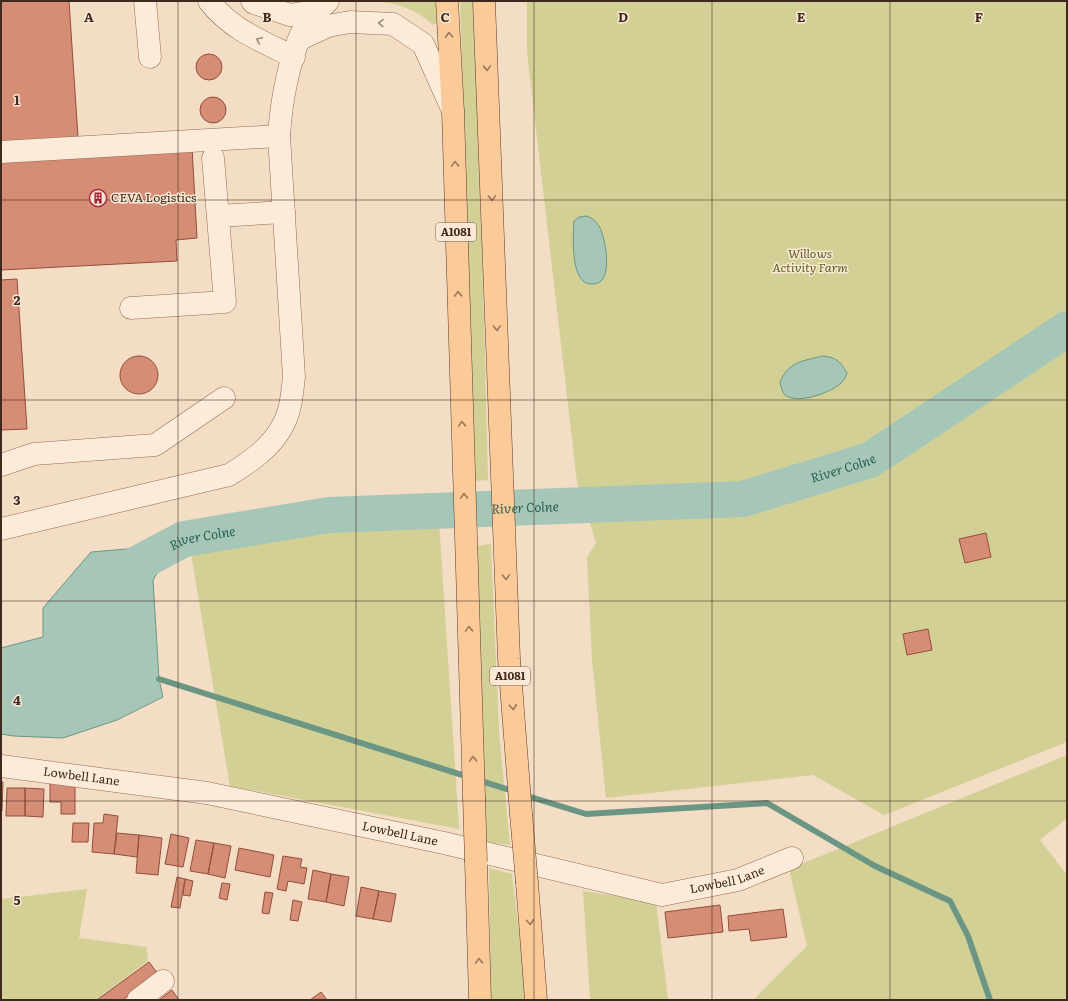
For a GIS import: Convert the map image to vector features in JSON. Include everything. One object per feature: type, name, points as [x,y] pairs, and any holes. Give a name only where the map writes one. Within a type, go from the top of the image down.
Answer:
[{"type":"main road","name":"A1081","points":[[447,1],[453,112],[480,1000]]},
{"type":"main road","name":"A1081","points":[[484,1],[509,660],[536,1000]]},
{"type":"street","points":[[146,1],[150,57]]},
{"type":"street","points":[[209,1],[218,13],[250,36],[297,48],[328,26],[350,22],[393,24],[423,44],[453,112]]},
{"type":"street","points":[[252,1],[290,15],[314,3]]},
{"type":"street","points":[[1,529],[229,475],[250,462],[269,445],[284,425],[291,400],[294,377],[279,136],[281,102],[297,48],[314,3]]},
{"type":"street","points":[[1,152],[279,136]]},
{"type":"street","points":[[131,308],[225,302],[213,158]]},
{"type":"street","points":[[218,216],[284,212]]},
{"type":"street","points":[[1,465],[34,454],[155,445],[224,398]]},
{"type":"street","name":"Lowbell Lane","points":[[1,766],[206,793],[444,843],[662,895],[738,880],[792,858]]},
{"type":"street","points":[[138,1000],[163,981]]},
{"type":"green space","points":[[370,1],[437,1],[437,23],[433,25],[419,14],[404,7]]},
{"type":"green space","points":[[460,1],[476,1],[488,480],[475,481]]},
{"type":"green space","name":"Willows Activity Farm","points":[[527,1],[1067,1],[1067,742],[884,815],[813,775],[606,798],[592,659],[587,557],[596,543],[577,482],[527,52]]},
{"type":"green space","points":[[396,520],[439,520],[459,829],[230,786],[190,548],[283,526]]},
{"type":"green space","points":[[491,544],[499,732],[510,845],[486,842],[477,546]]},
{"type":"green space","points":[[1067,755],[1067,818],[1040,840],[1067,875],[1067,1000],[757,1000],[755,998],[807,946],[789,869]]},
{"type":"green space","points":[[489,868],[512,874],[527,1000],[491,1000]]},
{"type":"green space","points":[[87,889],[79,938],[147,947],[148,961],[96,1000],[1,1000],[1,899]]},
{"type":"green space","points":[[583,891],[656,902],[668,1000],[590,1000]]},
{"type":"shaded area","points":[[587,216],[594,220],[599,226],[605,245],[607,261],[605,275],[599,283],[594,284],[584,282],[579,276],[574,258],[574,221],[579,217]]},
{"type":"shaded area","points":[[822,356],[831,357],[842,365],[847,373],[843,381],[824,393],[806,398],[797,399],[784,394],[780,382],[787,370],[797,363]]},
{"type":"shaded area","points":[[174,545],[153,580],[159,679],[163,697],[117,720],[63,738],[13,736],[1,734],[1,648],[43,637],[43,608],[91,552]]},
{"type":"building","points":[[1,1],[69,1],[78,137],[1,142]]},
{"type":"building","points":[[209,54],[218,58],[222,67],[218,76],[209,80],[200,76],[196,67],[200,58]]},
{"type":"building","points":[[213,97],[222,101],[226,110],[222,119],[213,123],[204,119],[200,110],[204,101]]},
{"type":"building","name":"CEVA Logistics","points":[[192,147],[197,238],[176,240],[177,261],[1,270],[1,157]]},
{"type":"building","points":[[17,279],[27,429],[1,430],[1,280]]},
{"type":"building","points":[[139,356],[149,359],[155,365],[158,375],[155,385],[149,391],[139,394],[129,391],[123,385],[120,375],[123,365],[129,359]]},
{"type":"building","points":[[986,533],[991,557],[965,563],[959,539]]},
{"type":"building","points":[[928,629],[932,650],[907,655],[903,634]]},
{"type":"building","points":[[50,780],[75,780],[75,814],[61,814],[61,802],[50,802]]},
{"type":"building","points":[[1,782],[3,782],[2,811],[1,811]]},
{"type":"building","points":[[7,788],[25,788],[25,816],[6,816]]},
{"type":"building","points":[[25,788],[44,789],[43,817],[25,816]]},
{"type":"building","points":[[104,814],[118,816],[114,854],[92,852],[94,823],[103,823]]},
{"type":"building","points":[[73,823],[89,823],[88,842],[72,842]]},
{"type":"building","points":[[117,833],[139,835],[137,857],[114,854]]},
{"type":"building","points":[[171,834],[189,838],[183,867],[165,864]]},
{"type":"building","points":[[139,835],[162,838],[158,875],[136,873]]},
{"type":"building","points":[[196,840],[214,843],[208,874],[190,871]]},
{"type":"building","points":[[214,843],[231,846],[225,878],[208,874]]},
{"type":"building","points":[[239,848],[274,855],[270,877],[235,870]]},
{"type":"building","points":[[283,856],[302,859],[300,867],[307,868],[304,884],[288,881],[286,891],[277,889]]},
{"type":"building","points":[[313,870],[331,874],[326,902],[308,899]]},
{"type":"building","points":[[331,874],[349,877],[344,906],[326,902]]},
{"type":"building","points":[[177,877],[185,879],[180,908],[171,907]]},
{"type":"building","points":[[185,879],[193,881],[190,896],[183,895]]},
{"type":"building","points":[[222,883],[230,884],[227,900],[219,898]]},
{"type":"building","points":[[361,887],[379,891],[373,919],[356,916]]},
{"type":"building","points":[[379,891],[396,894],[391,922],[373,919]]},
{"type":"building","points":[[265,892],[273,893],[269,914],[262,913]]},
{"type":"building","points":[[293,900],[302,902],[298,921],[290,920]]},
{"type":"building","points":[[720,905],[723,932],[668,938],[665,912]]},
{"type":"building","points":[[783,909],[787,937],[751,941],[749,929],[729,931],[728,916]]},
{"type":"building","points":[[149,962],[158,974],[122,1000],[97,1000]]},
{"type":"building","points":[[172,990],[179,1000],[159,1000]]},
{"type":"building","points":[[321,992],[327,1000],[310,1000]]},
{"type":"waterway","name":"River Colne","points":[[131,567],[184,539],[329,515],[743,499],[870,460],[1067,329]]},
{"type":"waterway","points":[[159,679],[516,792]]},
{"type":"waterway","points":[[524,795],[586,814],[767,803],[875,866],[950,901],[968,936],[990,1000]]},
{"type":"place","name":"CEVA Logistics","points":[[98,198]]}]
